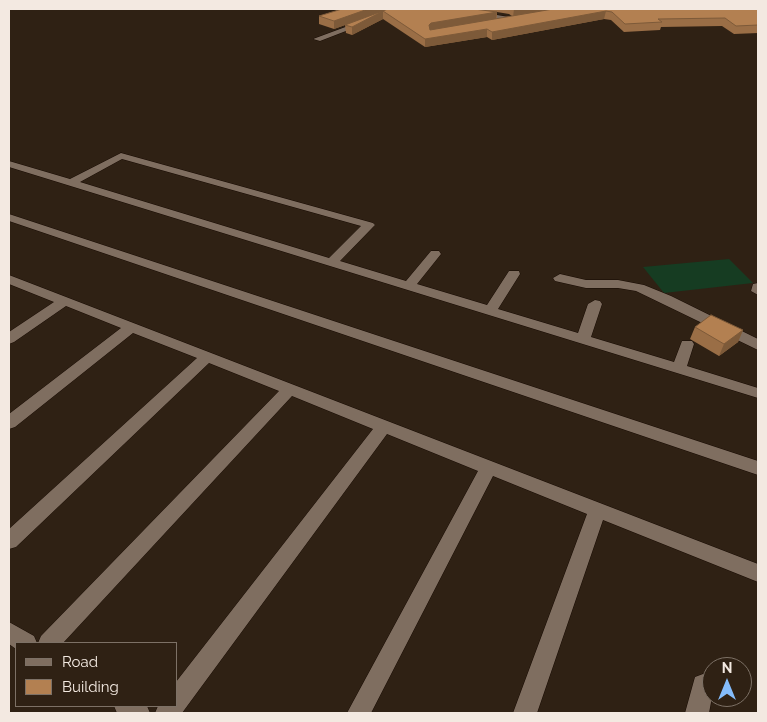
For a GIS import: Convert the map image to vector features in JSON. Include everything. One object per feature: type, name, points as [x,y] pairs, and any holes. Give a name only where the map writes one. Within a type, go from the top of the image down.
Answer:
[{"type":"street","points":[[318,39],[400,9]]},
{"type":"street","points":[[449,9],[524,20]]},
{"type":"street","points":[[497,25],[533,18]]},
{"type":"street","points":[[71,183],[120,156],[369,225],[331,263]]},
{"type":"street","points":[[9,164],[758,393]]},
{"type":"street","points":[[9,217],[758,468]]},
{"type":"street","points":[[408,287],[435,254]]},
{"type":"street","points":[[490,312],[514,274]]},
{"type":"street","points":[[560,278],[586,284],[618,284],[639,288],[666,299],[758,345]]},
{"type":"street","points":[[9,279],[758,573]]},
{"type":"street","points":[[9,339],[64,301]]},
{"type":"street","points":[[583,340],[595,304]]},
{"type":"street","points":[[9,423],[131,327]]},
{"type":"street","points":[[679,369],[687,344]]},
{"type":"street","points":[[9,541],[207,357]]},
{"type":"street","points":[[51,642],[290,389]]},
{"type":"street","points":[[178,698],[384,426]]},
{"type":"street","points":[[359,713],[489,467]]},
{"type":"street","points":[[526,713],[598,509]]},
{"type":"street","points":[[9,632],[24,642]]},
{"type":"street","points":[[697,713],[702,690]]},
{"type":"green space","points":[[729,259],[753,283],[664,293],[643,267]]},
{"type":"building","points":[[342,9],[368,9],[334,21],[319,16]]},
{"type":"building","points":[[388,9],[474,9],[497,12],[431,23],[429,25],[430,30],[553,9],[758,9],[758,25],[736,26],[725,18],[658,19],[662,22],[625,24],[612,12],[606,11],[492,32],[487,29],[425,39],[383,11],[352,27],[345,25]]},
{"type":"building","points":[[711,315],[743,330],[724,344],[695,327]]}]
